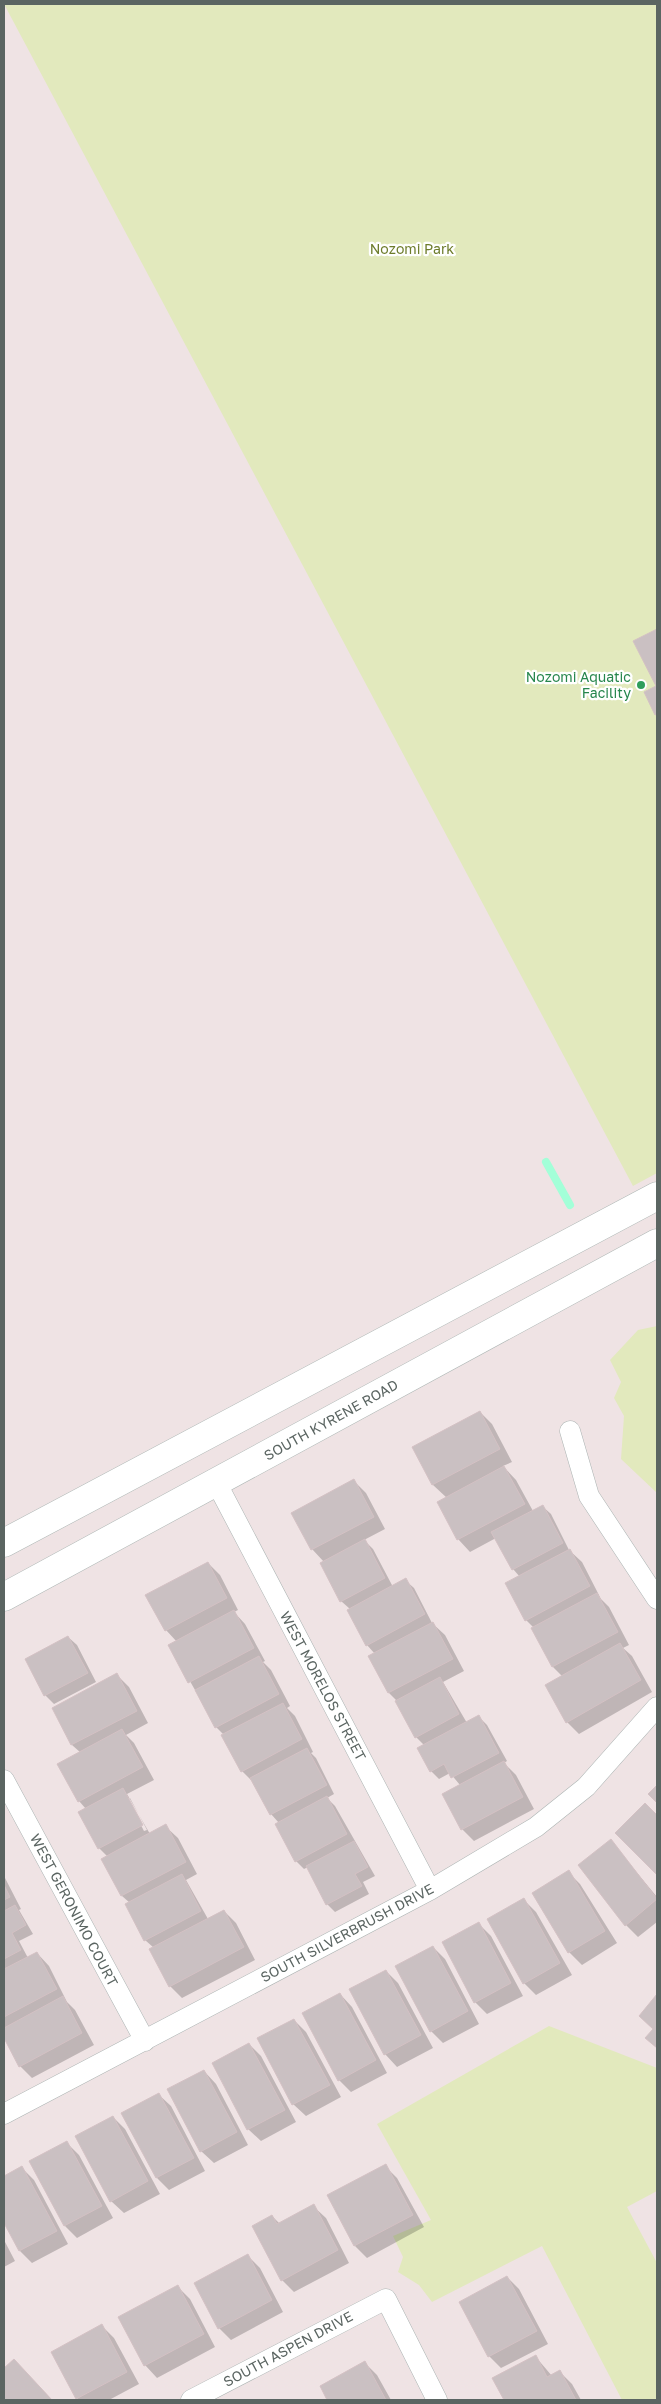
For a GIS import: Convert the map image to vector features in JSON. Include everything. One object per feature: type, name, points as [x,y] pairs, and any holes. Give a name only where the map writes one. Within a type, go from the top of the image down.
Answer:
[{"type":"main road","points":[[4,1543],[657,1196]]},
{"type":"main road","name":"SOUTH KYRENE ROAD","points":[[4,1596],[657,1243]]},
{"type":"street","points":[[570,1432],[589,1496],[657,1599]]},
{"type":"street","name":"WEST MORELOS STREET","points":[[216,1482],[430,1890]]},
{"type":"street","name":"SOUTH SILVERBRUSH DRIVE","points":[[4,2114],[430,1890],[536,1827],[586,1787],[657,1707]]},
{"type":"street","name":"WEST GERONIMO COURT","points":[[4,1780],[145,2040]]},
{"type":"street","name":"SOUTH ASPEN DRIVE","points":[[191,2400],[386,2299],[437,2400]]},
{"type":"green space","name":"Nozomi Park","points":[[4,4],[657,4],[657,1173],[633,1186]]},
{"type":"green space","points":[[657,1326],[657,1493],[621,1459],[624,1416],[614,1398],[621,1382],[610,1360],[638,1330]]},
{"type":"green space","points":[[549,2026],[657,2068],[657,2191],[627,2207],[657,2263],[657,2400],[622,2400],[542,2246],[432,2302],[419,2285],[398,2272],[403,2257],[393,2236],[431,2220],[377,2124]]},
{"type":"building","points":[[657,629],[657,714],[655,715],[644,692],[656,686],[633,641]]},
{"type":"building","points":[[480,1411],[500,1449],[432,1485],[412,1447]]},
{"type":"building","points":[[504,1466],[525,1504],[457,1540],[437,1502]]},
{"type":"building","points":[[354,1479],[374,1517],[311,1550],[291,1513]]},
{"type":"building","points":[[543,1505],[563,1543],[512,1570],[491,1532]]},
{"type":"building","points":[[365,1539],[385,1578],[340,1602],[320,1563]]},
{"type":"building","points":[[570,1549],[590,1586],[525,1621],[505,1583]]},
{"type":"building","points":[[208,1562],[227,1598],[165,1631],[145,1595]]},
{"type":"building","points":[[406,1578],[425,1614],[366,1646],[347,1610]]},
{"type":"building","points":[[597,1593],[618,1632],[552,1667],[531,1628]]},
{"type":"building","points":[[234,1610],[254,1648],[188,1683],[168,1645]]},
{"type":"building","points":[[433,1622],[453,1659],[388,1693],[368,1656]]},
{"type":"building","points":[[68,1636],[88,1673],[44,1696],[25,1659]]},
{"type":"building","points":[[620,1643],[641,1680],[566,1723],[545,1685]]},
{"type":"building","points":[[259,1656],[279,1694],[215,1728],[195,1690]]},
{"type":"building","points":[[117,1673],[137,1711],[71,1745],[52,1708]]},
{"type":"building","points":[[440,1677],[459,1714],[415,1738],[395,1701]]},
{"type":"building","points":[[283,1703],[302,1739],[241,1772],[221,1735]]},
{"type":"building","points":[[479,1715],[499,1753],[451,1778],[444,1764],[430,1772],[417,1748]]},
{"type":"building","points":[[122,1729],[143,1767],[78,1802],[57,1764]]},
{"type":"building","points":[[307,1748],[327,1785],[270,1815],[250,1778]]},
{"type":"building","points":[[504,1761],[523,1797],[461,1830],[442,1794]]},
{"type":"building","points":[[657,1785],[657,1803],[648,1794]]},
{"type":"building","points":[[123,1788],[143,1825],[98,1849],[78,1812]]},
{"type":"building","points":[[327,1796],[347,1834],[295,1862],[275,1824]]},
{"type":"building","points":[[645,1803],[657,1815],[657,1875],[615,1833]]},
{"type":"building","points":[[166,1824],[186,1862],[121,1896],[101,1859]]},
{"type":"building","points":[[611,1839],[657,1899],[625,1926],[578,1865]]},
{"type":"building","points":[[354,1841],[368,1867],[355,1874],[362,1886],[326,1905],[306,1866]]},
{"type":"building","points":[[569,1870],[605,1931],[568,1953],[532,1893]]},
{"type":"building","points":[[182,1874],[201,1911],[144,1941],[125,1904]]},
{"type":"building","points":[[4,1885],[10,1897],[4,1900]]},
{"type":"building","points":[[524,1898],[560,1963],[523,1984],[487,1919]]},
{"type":"building","points":[[15,1905],[26,1925],[12,1933],[21,1950],[4,1959],[4,1911]]},
{"type":"building","points":[[224,1910],[244,1947],[169,1987],[149,1949]]},
{"type":"building","points":[[479,1922],[511,1983],[474,2003],[442,1942]]},
{"type":"building","points":[[433,1946],[468,2011],[430,2032],[395,1966]]},
{"type":"building","points":[[37,1952],[57,1989],[4,2017],[4,1969]]},
{"type":"building","points":[[386,1970],[421,2035],[384,2055],[349,1989]]},
{"type":"building","points":[[340,1993],[376,2060],[338,2081],[302,2013]]},
{"type":"building","points":[[657,1994],[657,2048],[645,2038],[653,2029],[639,2016]]},
{"type":"building","points":[[63,1996],[82,2033],[19,2067],[4,2038],[4,2028]]},
{"type":"building","points":[[294,2019],[330,2085],[292,2105],[257,2038]]},
{"type":"building","points":[[249,2043],[285,2110],[247,2130],[212,2063]]},
{"type":"building","points":[[204,2070],[237,2132],[200,2152],[167,2089]]},
{"type":"building","points":[[159,2093],[194,2158],[156,2178],[121,2113]]},
{"type":"building","points":[[113,2116],[148,2181],[110,2202],[75,2136]]},
{"type":"building","points":[[67,2141],[102,2206],[64,2226],[29,2161]]},
{"type":"building","points":[[386,2164],[413,2215],[354,2246],[327,2195]]},
{"type":"building","points":[[22,2166],[57,2231],[19,2251],[4,2223],[4,2176]]},
{"type":"building","points":[[314,2204],[338,2250],[281,2281],[252,2226],[272,2215],[277,2224]]},
{"type":"building","points":[[248,2254],[272,2300],[218,2329],[194,2283]]},
{"type":"building","points":[[507,2276],[537,2331],[488,2357],[459,2302]]},
{"type":"building","points":[[178,2285],[204,2334],[144,2366],[118,2317]]},
{"type":"building","points":[[102,2324],[127,2372],[76,2399],[51,2352]]},
{"type":"building","points":[[536,2355],[547,2377],[560,2370],[576,2400],[504,2400],[492,2378]]},
{"type":"building","points":[[14,2359],[52,2400],[4,2400],[4,2368]]},
{"type":"building","points":[[365,2361],[386,2400],[327,2400],[320,2386]]},
{"type":"waterway","points":[[546,1162],[570,1205]]},
{"type":"place","name":"Nozomi Aquatic Facility","points":[[641,685]]}]
